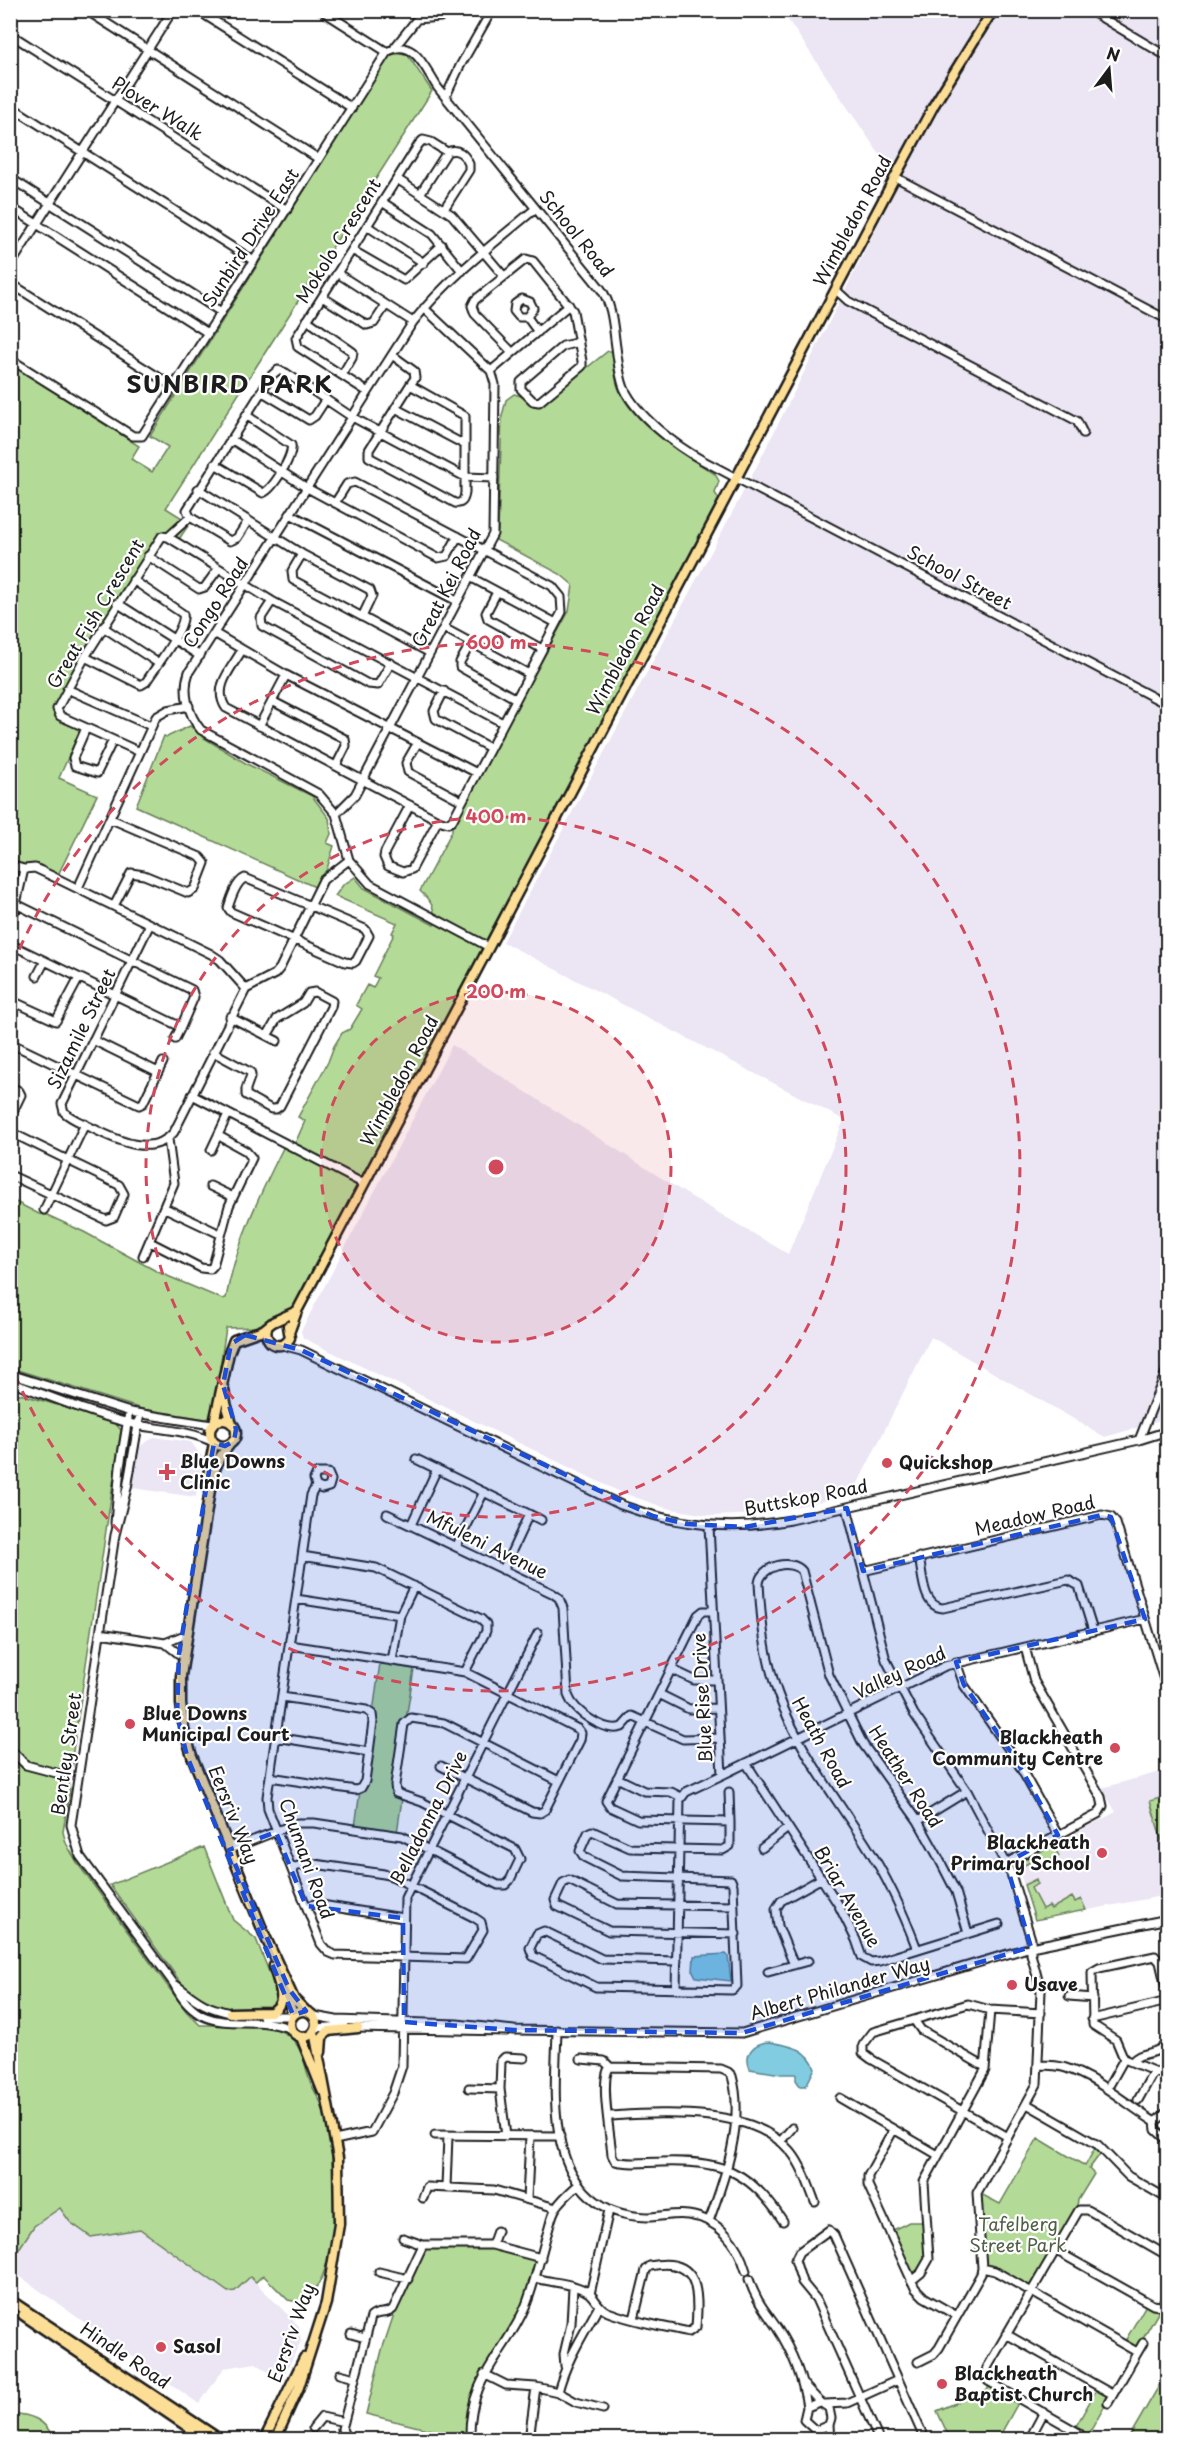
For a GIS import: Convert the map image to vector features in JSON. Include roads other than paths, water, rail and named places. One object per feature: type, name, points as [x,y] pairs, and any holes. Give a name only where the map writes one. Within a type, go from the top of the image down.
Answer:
[{"type":"main road","name":"Wimbledon Road","points":[[290,1333],[297,1311],[895,177],[934,105],[993,10]]},
{"type":"main road","points":[[223,1386],[236,1434],[230,1444],[223,1446],[214,1442],[210,1432],[223,1386],[231,1344],[238,1337],[267,1328],[273,1322],[297,1311]]},
{"type":"main road","points":[[245,1335],[268,1341],[274,1345],[282,1345],[287,1342],[290,1333],[286,1324],[279,1321]]},
{"type":"main road","points":[[267,1328],[268,1341]]},
{"type":"main road","points":[[213,1424],[223,1420],[232,1424]]},
{"type":"main road","name":"Eersriv Way","points":[[214,1442],[179,1654],[176,1702],[182,1742],[293,2015]]},
{"type":"main road","name":"Eersriv Way","points":[[230,1444],[220,1457],[212,1477],[180,1691],[184,1729],[192,1756],[232,1846],[232,1858],[289,1989],[296,2002],[310,2013]]},
{"type":"main road","points":[[230,2013],[271,2012],[276,2009],[282,1993],[274,1966]]},
{"type":"main road","points":[[299,2011],[310,2013],[315,2030],[301,2037],[291,2029],[290,2022],[293,2015],[299,2011]]},
{"type":"main road","points":[[327,2092],[328,2078],[321,2051],[322,2038],[328,2031],[358,2028]]},
{"type":"main road","name":"Eersriv Way","points":[[275,2439],[305,2370],[330,2289],[340,2216],[340,2174],[336,2140],[315,2030]]},
{"type":"main road","name":"Eersriv Way","points":[[301,2037],[328,2104]]},
{"type":"main road","name":"Eersriv Way","points":[[264,2439],[301,2366],[333,2269]]},
{"type":"main road","name":"Hindle Road","points":[[10,2300],[221,2439]]},
{"type":"main road","name":"Hindle Road","points":[[10,2306],[207,2439]]},
{"type":"street","points":[[86,10],[319,159]]},
{"type":"street","points":[[10,266],[173,10]]},
{"type":"street","points":[[197,10],[352,108]]},
{"type":"street","points":[[321,10],[387,52],[395,47],[417,19],[440,17],[448,10]]},
{"type":"street","points":[[446,96],[460,66],[492,10]]},
{"type":"street","points":[[1089,10],[1167,57]]},
{"type":"street","name":"Plover Walk","points":[[10,34],[286,210]]},
{"type":"street","name":"School Road","points":[[395,47],[407,48],[415,54],[438,88],[605,295],[610,309],[620,373],[624,388],[632,401],[680,447],[737,478]]},
{"type":"street","name":"Sunbird Drive East","points":[[10,359],[125,432],[139,438],[143,435],[387,52]]},
{"type":"street","points":[[10,106],[254,261]]},
{"type":"street","points":[[397,179],[421,141],[428,140],[447,152]]},
{"type":"street","points":[[420,194],[447,152],[453,150],[459,152],[469,166],[444,208]]},
{"type":"street","points":[[895,177],[1167,320]]},
{"type":"street","points":[[10,178],[221,312]]},
{"type":"street","name":"Mokolo Crescent","points":[[368,392],[296,345],[296,338],[397,179],[444,208],[503,275]]},
{"type":"street","points":[[382,202],[432,234],[462,271]]},
{"type":"street","points":[[10,207],[208,333]]},
{"type":"street","name":"Congo Road","points":[[489,947],[370,884],[349,860],[336,814],[319,794],[312,788],[201,730],[189,706],[187,679],[413,322],[462,271],[535,209]]},
{"type":"street","points":[[367,226],[424,263]]},
{"type":"street","points":[[352,250],[400,280],[406,279],[442,245]]},
{"type":"street","points":[[512,352],[475,314],[472,306],[475,300],[503,275],[527,259],[533,261],[575,315],[579,342],[582,366],[537,403],[520,388],[521,382],[563,346],[579,342]]},
{"type":"street","points":[[337,273],[413,322]]},
{"type":"street","points":[[10,283],[174,387]]},
{"type":"street","points":[[836,290],[848,301],[1077,421],[1083,433]]},
{"type":"street","points":[[322,297],[367,325],[374,323],[386,305]]},
{"type":"street","points":[[424,308],[490,371],[569,305]]},
{"type":"street","points":[[526,317],[538,332]]},
{"type":"street","points":[[307,320],[353,352],[342,375]]},
{"type":"street","points":[[392,354],[414,371],[415,378],[410,385],[395,408],[368,452],[369,457],[454,503],[463,500],[464,414],[410,385]]},
{"type":"street","points":[[248,521],[237,538],[230,542],[190,517],[187,513],[188,507],[261,392],[275,372],[280,370],[352,417],[465,477],[494,478]]},
{"type":"street","name":"Great Kei Road","points":[[336,814],[351,800],[363,780],[494,529],[495,384],[490,371]]},
{"type":"street","points":[[261,392],[309,420],[315,416],[326,399]]},
{"type":"street","points":[[395,408],[465,445]]},
{"type":"street","points":[[215,464],[263,493],[269,489],[281,471],[291,454],[291,445],[246,416]]},
{"type":"street","points":[[231,439],[307,488],[438,558],[447,556],[458,536]]},
{"type":"street","name":"School Street","points":[[737,478],[1167,705]]},
{"type":"street","points":[[242,650],[221,686],[220,694],[226,708],[438,820],[448,823],[452,821],[556,623],[563,607],[561,597],[555,588],[353,482],[347,484],[335,503]]},
{"type":"street","points":[[198,489],[302,554],[370,590],[370,600],[362,617]]},
{"type":"street","points":[[291,514],[458,601]]},
{"type":"street","points":[[168,537],[190,517]]},
{"type":"street","name":"Great Fish Crescent","points":[[140,752],[57,713],[67,689],[117,603],[162,536],[168,537],[272,601],[503,723]]},
{"type":"street","points":[[302,554],[292,571],[293,580],[430,653]]},
{"type":"street","points":[[147,556],[199,589],[205,587],[218,569]]},
{"type":"street","points":[[470,577],[556,623]]},
{"type":"street","points":[[85,657],[141,685],[146,682],[174,639],[184,620],[183,614],[133,580]]},
{"type":"street","points":[[497,592],[486,613],[488,619],[542,649]]},
{"type":"street","points":[[272,601],[261,618],[262,626],[368,684],[378,685],[391,663]]},
{"type":"street","points":[[117,603],[200,656]]},
{"type":"street","points":[[103,627],[158,663]]},
{"type":"street","points":[[444,628],[529,674]]},
{"type":"street","points":[[214,633],[286,675],[477,773]]},
{"type":"street","points":[[471,643],[460,662],[460,667],[516,699]]},
{"type":"street","points":[[259,726],[286,675]]},
{"type":"street","points":[[67,689],[151,726]]},
{"type":"street","points":[[444,691],[434,709],[435,718],[490,748]]},
{"type":"street","points":[[272,701],[345,739],[346,746],[336,766]]},
{"type":"street","points":[[78,888],[151,726],[161,713],[189,706]]},
{"type":"street","points":[[86,728],[73,758],[75,766],[97,773],[113,740]]},
{"type":"street","points":[[417,744],[406,763],[408,772],[462,801]]},
{"type":"street","points":[[410,805],[384,857],[388,866],[403,872],[412,869],[438,820]]},
{"type":"street","points":[[111,819],[200,857],[205,863],[195,889],[188,892],[144,875],[131,873],[114,906]]},
{"type":"street","points":[[143,1256],[172,1190],[174,1176],[168,1139],[174,1132],[230,1017],[246,989],[275,974],[323,879],[349,860]]},
{"type":"street","points":[[10,865],[24,869],[35,868],[215,956],[246,989]]},
{"type":"street","points":[[10,930],[24,869]]},
{"type":"street","points":[[245,878],[310,904],[365,929],[369,933],[368,940],[356,961],[350,963],[231,912],[228,908],[239,882],[245,878]]},
{"type":"street","points":[[16,904],[194,992],[194,997],[175,1039]]},
{"type":"street","name":"Sizamile Street","points":[[150,924],[62,1108],[67,1115],[134,1144],[150,1144],[168,1139]]},
{"type":"street","points":[[10,944],[181,1027]]},
{"type":"street","points":[[37,976],[45,961]]},
{"type":"street","points":[[10,1000],[56,1020],[60,1017],[79,978]]},
{"type":"street","points":[[213,1052],[250,1072],[246,1095],[271,1109],[276,1109],[280,1106],[332,1001],[315,992],[309,993],[303,1003],[277,1019],[267,1036]]},
{"type":"street","points":[[230,1017],[277,1041]]},
{"type":"street","points":[[93,1040],[158,1072]]},
{"type":"street","points":[[10,1043],[140,1105],[163,1062]]},
{"type":"street","points":[[10,1086],[19,1091],[21,1095],[10,1118]]},
{"type":"street","points":[[192,1095],[364,1184]]},
{"type":"street","points":[[211,1150],[228,1114]]},
{"type":"street","points":[[44,1210],[86,1124]]},
{"type":"street","points":[[10,1132],[122,1188],[124,1196],[114,1217],[106,1220],[10,1175]]},
{"type":"street","points":[[150,1242],[201,1268],[210,1269],[213,1266],[220,1234],[233,1197],[252,1156],[219,1136]]},
{"type":"street","points":[[210,1186],[233,1197]]},
{"type":"street","points":[[165,1208],[220,1234]]},
{"type":"street","name":"Buttskop Road","points":[[290,1333],[301,1350]]},
{"type":"street","name":"Buttskop Road","points":[[282,1345],[301,1350],[621,1505],[672,1521],[709,1526],[744,1527],[770,1524],[1139,1440],[1167,1431]]},
{"type":"street","points":[[1139,1440],[1167,1367]]},
{"type":"street","points":[[10,1374],[130,1412],[213,1424]]},
{"type":"street","points":[[10,1382],[127,1422],[198,1435],[214,1442]]},
{"type":"street","name":"Bentley Street","points":[[130,1412],[118,1487],[115,1535],[71,1825],[72,1832],[80,1856],[174,1984],[179,1995],[193,2010],[206,2017],[232,2023],[276,2024],[291,2029]]},
{"type":"street","name":"Bentley Street","points":[[115,1535],[127,1488],[140,1414]]},
{"type":"street","points":[[416,1459],[541,1520]]},
{"type":"street","points":[[411,1526],[437,1469]]},
{"type":"street","name":"Chumani Road","points":[[316,1486],[311,1495],[266,1804],[321,1944],[328,1952],[335,1955],[403,1958]]},
{"type":"street","points":[[118,1487],[127,1488]]},
{"type":"street","points":[[456,1547],[484,1492]]},
{"type":"street","points":[[847,1508],[881,1647],[899,1688],[922,1728],[967,1791],[1006,1863],[1025,1917],[1041,1991],[1036,2084],[977,2193],[982,2268],[980,2277],[937,2352],[918,2362]]},
{"type":"street","name":"Mfuleni Avenue","points":[[387,1514],[552,1593],[562,1604],[568,1695],[574,1707],[587,1717],[611,1729],[622,1727],[632,1716],[645,1721]]},
{"type":"street","points":[[503,1570],[529,1514]]},
{"type":"street","name":"Meadow Road","points":[[863,1571],[1102,1515],[1108,1516],[1116,1523],[1167,1685]]},
{"type":"street","name":"Blue Rise Drive","points":[[681,1797],[686,1792],[722,1775],[709,1526]]},
{"type":"street","points":[[302,1556],[369,1566],[481,1619],[486,1624],[486,1631],[465,1672]]},
{"type":"street","points":[[919,1557],[928,1600],[937,1608],[1068,1580],[1078,1586],[1093,1631]]},
{"type":"street","name":"Heath Road","points":[[800,1568],[789,1565],[766,1570],[760,1576],[762,1625],[777,1693],[816,1771],[865,1843],[888,1882],[905,1915],[917,1949]]},
{"type":"street","name":"Heather Road","points":[[800,1568],[829,1675],[863,1744],[918,1821],[956,1892],[968,1933]]},
{"type":"street","points":[[392,1661],[400,1615],[414,1586]]},
{"type":"street","points":[[296,1599],[400,1615]]},
{"type":"street","points":[[713,1611],[699,1613],[607,1799],[609,1807],[634,1819],[730,1822]]},
{"type":"street","name":"Valley Road","points":[[722,1775],[956,1662],[1145,1619]]},
{"type":"street","points":[[100,1633],[165,1643],[179,1654]]},
{"type":"street","name":"Belladonna Drive","points":[[336,2140],[368,2134],[375,2128],[401,2074],[404,2026],[403,1918],[405,1898],[538,1633]]},
{"type":"street","points":[[165,1643],[182,1636]]},
{"type":"street","points":[[290,1646],[465,1672],[578,1729],[581,1733],[580,1740],[545,1810],[536,1814],[441,1766]]},
{"type":"street","points":[[1006,1863],[1098,1814],[1102,1809],[1101,1797],[1034,1681],[1025,1647]]},
{"type":"street","points":[[956,1662],[968,1692],[1015,1758],[1058,1835]]},
{"type":"street","points":[[671,1669],[694,1680],[717,1680]]},
{"type":"street","points":[[659,1694],[689,1708],[718,1708]]},
{"type":"street","points":[[270,1777],[358,1789],[365,1781],[374,1722],[369,1712],[282,1697]]},
{"type":"street","points":[[232,1846],[297,1823],[314,1823],[402,1836],[498,1885],[505,1885],[510,1880],[520,1859],[516,1849],[447,1814],[396,1793],[395,1785],[404,1724],[411,1718],[444,1723],[559,1781]]},
{"type":"street","points":[[645,1721],[683,1739],[720,1738]]},
{"type":"street","points":[[276,1737],[369,1752]]},
{"type":"street","points":[[10,1749],[26,1765],[60,1774]]},
{"type":"street","name":"Briar Avenue","points":[[746,1763],[822,1878],[850,1926],[866,1961],[880,1961],[999,1924]]},
{"type":"street","points":[[617,1778],[644,1791],[671,1792],[681,1797],[676,1989]]},
{"type":"street","points":[[918,1821],[967,1791]]},
{"type":"street","points":[[677,1961],[602,1959],[544,1931],[537,1934],[530,1948],[533,1956],[596,1987],[732,1990],[736,1988],[738,1982],[736,1934],[733,1885],[730,1879],[622,1876],[583,1856],[580,1849],[588,1833],[592,1831],[630,1848],[728,1849],[731,1843],[729,1792]]},
{"type":"street","points":[[762,1848],[788,1828]]},
{"type":"street","points":[[292,1868],[303,1863],[384,1874],[482,1922],[483,1930],[466,1959],[403,1958]]},
{"type":"street","points":[[794,1965],[778,1926],[776,1909],[781,1902],[822,1878]]},
{"type":"street","points":[[734,1906],[614,1903],[569,1880],[563,1883],[555,1900],[557,1906],[606,1930],[736,1934]]},
{"type":"street","points":[[306,1906],[315,1904],[403,1918]]},
{"type":"street","name":"Albert Philander Way","points":[[310,2013],[336,2020],[490,2032],[557,2030],[742,2033],[1031,1947],[1167,1919]]},
{"type":"street","points":[[1167,1996],[1158,1957],[1153,1956],[1094,1970],[1091,1976],[1092,2019],[1095,2026],[1116,2040],[1124,2059],[1167,2077]]},
{"type":"street","points":[[768,1972],[808,1961]]},
{"type":"street","name":"Bentley Street","points":[[174,1984],[197,2003],[212,2009],[242,2016],[293,2015]]},
{"type":"street","points":[[1069,1996],[1093,1998]]},
{"type":"street","points":[[1092,2019],[1167,2001]]},
{"type":"street","points":[[1008,2138],[863,2053],[863,2045],[873,2032],[968,2004],[990,2010],[1041,2013]]},
{"type":"street","points":[[911,2281],[921,2273],[929,2259],[923,2185],[985,2067],[990,2010]]},
{"type":"street","points":[[915,2020],[921,2030],[985,2067]]},
{"type":"street","name":"Albert Philander Way","points":[[315,2030],[342,2026],[358,2028],[404,2026]]},
{"type":"street","points":[[557,2030],[554,2092],[560,2136],[568,2166],[578,2185],[609,2210],[633,2216],[687,2215],[709,2221],[726,2233],[737,2246],[759,2305],[783,2338],[803,2383],[807,2407],[804,2420],[811,2428],[828,2439]]},
{"type":"street","points":[[1132,2062],[1136,2057],[1161,2050],[1167,2041]]},
{"type":"street","points":[[506,2136],[500,2089],[502,2059],[524,2058]]},
{"type":"street","points":[[581,2059],[604,2061],[610,2067],[721,2069],[728,2072],[733,2081],[735,2122],[733,2141],[722,2187],[709,2221]]},
{"type":"street","points":[[1110,2084],[1124,2059]]},
{"type":"street","points":[[1038,2065],[1062,2067],[1074,2072],[1131,2105],[1155,2122],[1156,2130],[1167,2141]]},
{"type":"street","points":[[610,2067],[605,2073],[612,2155],[615,2161],[695,2162],[726,2170],[746,2178],[761,2192],[783,2221]]},
{"type":"street","points":[[1138,2100],[1154,2071]]},
{"type":"street","points":[[469,2088],[500,2089]]},
{"type":"street","points":[[840,2098],[938,2155]]},
{"type":"street","points":[[1027,2104],[1098,2145],[1128,2176],[1167,2199]]},
{"type":"street","points":[[1155,2122],[1167,2111]]},
{"type":"street","points":[[609,2116],[672,2113],[735,2122],[759,2129],[780,2142],[792,2153],[815,2202]]},
{"type":"street","points":[[780,2142],[792,2128]]},
{"type":"street","points":[[894,2129],[870,2172],[867,2182],[911,2281],[920,2293],[957,2316]]},
{"type":"street","points":[[435,2135],[560,2136]]},
{"type":"street","points":[[446,2187],[448,2136]]},
{"type":"street","points":[[527,2199],[530,2137]]},
{"type":"street","points":[[470,2439],[473,2403],[484,2374],[525,2308],[556,2208],[578,2185]]},
{"type":"street","points":[[423,2198],[424,2189],[427,2187],[494,2190],[556,2208]]},
{"type":"street","points":[[1084,2439],[1082,2435],[988,2380],[985,2375],[1006,2334],[1081,2209],[1088,2210],[1167,2256]]},
{"type":"street","points":[[590,2294],[609,2210]]},
{"type":"street","points":[[492,2245],[497,2231]]},
{"type":"street","points":[[879,2439],[816,2299],[802,2282],[796,2265],[795,2260],[799,2252],[826,2231],[834,2235],[925,2439]]},
{"type":"street","points":[[403,2238],[423,2245],[492,2245],[541,2258]]},
{"type":"street","points":[[351,2439],[343,2434],[344,2422],[371,2317],[376,2313],[386,2314],[392,2311],[423,2245]]},
{"type":"street","points":[[1055,2250],[1153,2305],[1160,2306],[1167,2299]]},
{"type":"street","points":[[536,2278],[573,2287],[590,2294],[599,2306],[609,2313],[634,2319],[689,2332],[696,2327],[695,2282],[689,2273],[672,2266],[651,2265],[648,2267],[634,2319]]},
{"type":"street","points":[[982,2268],[995,2271],[1137,2352]]},
{"type":"street","points":[[379,2272],[408,2279]]},
{"type":"street","points":[[558,2392],[565,2366],[566,2345],[571,2324],[573,2287]]},
{"type":"street","points":[[565,2366],[572,2358],[599,2306]]},
{"type":"street","points":[[351,2334],[365,2338]]},
{"type":"street","points":[[1006,2334],[1112,2394]]},
{"type":"street","points":[[1108,2403],[1143,2343]]},
{"type":"street","points":[[566,2345],[576,2348]]},
{"type":"street","points":[[340,2374],[355,2378]]},
{"type":"street","points":[[484,2374],[506,2385],[536,2387],[558,2392],[576,2402],[603,2409]]},
{"type":"street","points":[[817,2430],[830,2421],[847,2403],[898,2380]]},
{"type":"street","points":[[803,2383],[829,2408],[828,2439]]},
{"type":"street","points":[[529,2439],[536,2387]]},
{"type":"street","points":[[807,2407],[823,2403],[847,2403]]},
{"type":"street","points":[[1029,2439],[1044,2412]]},
{"type":"street","points":[[313,2428],[322,2417],[344,2422]]},
{"type":"water","points":[[726,1954],[731,1981],[696,1977],[693,1971],[694,1956]]},
{"type":"water","points":[[770,2042],[797,2049],[812,2061],[815,2068],[806,2086],[800,2086],[796,2080],[796,2074],[750,2069],[749,2053],[755,2046]]},
{"type":"place","name":"Quickshop","points":[[887,1463]]},
{"type":"place","name":"Blue Downs Clinic","points":[[167,1472]]},
{"type":"place","name":"Blue Downs Municipal Court","points":[[130,1724]]},
{"type":"place","name":"Blackheath Community Centre","points":[[1115,1748]]},
{"type":"place","name":"Blackheath Primary School","points":[[1102,1853]]},
{"type":"place","name":"Usave","points":[[1012,1985]]},
{"type":"place","name":"Sasol","points":[[161,2347]]},
{"type":"place","name":"Blackheath Baptist Church","points":[[942,2384]]},
{"type":"district","name":"SUNBIRD PARK","points":[[230,385]]},
{"type":"park label","name":"Tafelberg Street Park","points":[[1018,2235]]}]
